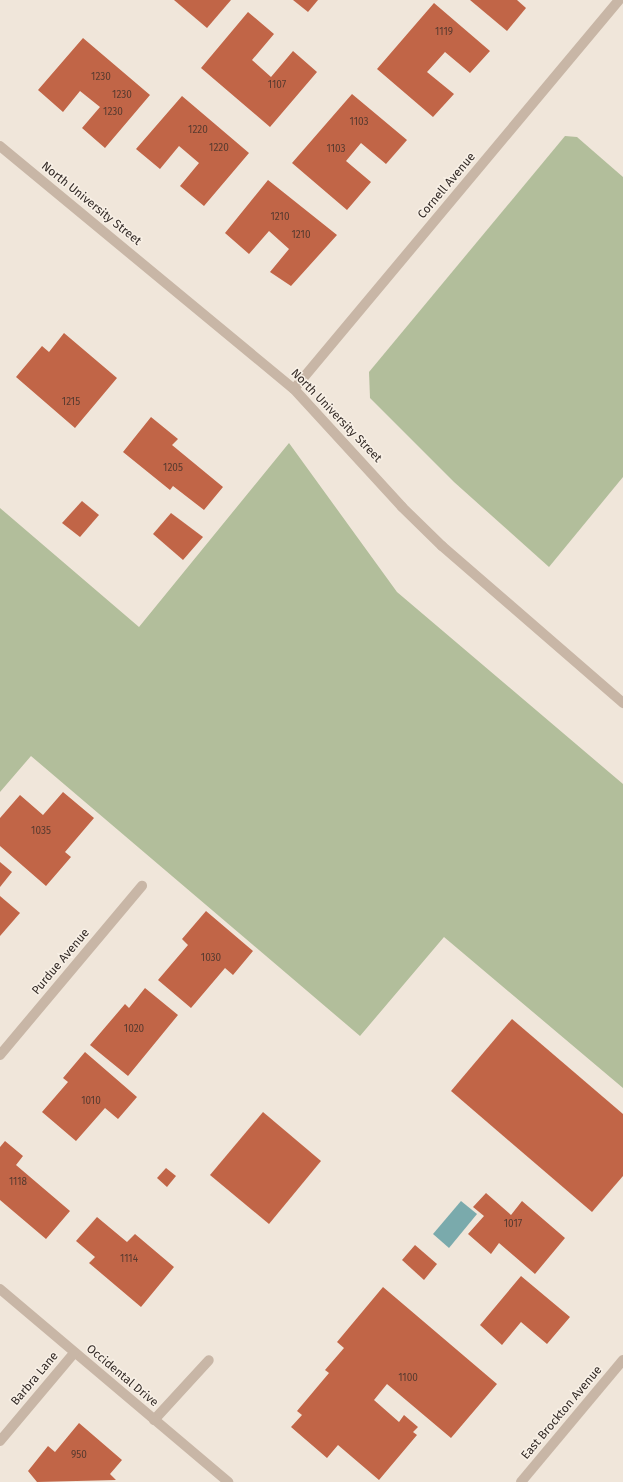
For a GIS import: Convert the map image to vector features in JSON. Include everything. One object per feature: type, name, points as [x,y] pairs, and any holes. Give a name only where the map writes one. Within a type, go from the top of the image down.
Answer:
[{"type":"street","name":"Cornell Avenue","points":[[294,388],[619,0]]},
{"type":"street","name":"North University Street","points":[[0,146],[294,388],[402,507],[442,546],[623,703]]},
{"type":"street","name":"Purdue Avenue","points":[[0,1055],[142,886]]},
{"type":"street","name":"Occidental Drive","points":[[0,1289],[228,1482]]},
{"type":"street","name":"Barbra Lane","points":[[0,1440],[74,1353]]},
{"type":"street","points":[[154,1420],[208,1360]]},
{"type":"street","name":"East Brockton Avenue","points":[[521,1482],[623,1360]]},
{"type":"green space","points":[[565,136],[577,137],[623,177],[623,477],[549,567],[454,482],[370,398],[369,372]]},
{"type":"green space","points":[[289,443],[397,592],[623,784],[623,1088],[444,937],[360,1036],[31,756],[0,792],[0,508],[139,627]]},
{"type":"water","points":[[461,1201],[477,1214],[449,1248],[433,1234]]},
{"type":"building","points":[[174,0],[231,0],[207,28]]},
{"type":"building","points":[[293,0],[318,0],[308,12]]},
{"type":"building","points":[[470,0],[517,0],[526,8],[507,31]]},
{"type":"building","points":[[434,3],[490,51],[470,73],[445,52],[427,72],[454,94],[433,117],[377,69]]},
{"type":"building","points":[[248,12],[274,34],[252,60],[271,77],[293,51],[317,72],[270,127],[201,68]]},
{"type":"building","points":[[83,38],[150,95],[105,148],[82,128],[100,107],[80,91],[63,112],[38,90]]},
{"type":"building","points":[[352,94],[407,140],[386,164],[361,143],[346,161],[371,182],[347,210],[292,163]]},
{"type":"building","points":[[182,96],[249,153],[204,206],[180,186],[199,163],[179,146],[160,169],[136,149]]},
{"type":"building","points":[[268,180],[337,235],[291,286],[270,272],[289,249],[269,231],[249,254],[225,233]]},
{"type":"building","points":[[64,333],[117,378],[75,428],[16,377],[42,346],[49,352]]},
{"type":"building","points":[[151,417],[178,439],[172,445],[223,487],[204,510],[173,486],[170,490],[123,452]]},
{"type":"building","points":[[82,501],[99,515],[80,537],[62,523]]},
{"type":"building","points":[[171,513],[203,537],[183,560],[153,534]]},
{"type":"building","points":[[63,792],[94,818],[65,852],[71,857],[46,886],[0,846],[0,818],[20,795],[43,815]]},
{"type":"building","points":[[0,862],[12,872],[0,887]]},
{"type":"building","points":[[0,896],[20,913],[0,936]]},
{"type":"building","points":[[206,911],[253,951],[233,975],[225,968],[191,1008],[158,980],[188,945],[182,939]]},
{"type":"building","points":[[145,988],[178,1015],[128,1076],[90,1045],[125,1004],[129,1008]]},
{"type":"building","points":[[512,1019],[623,1114],[623,1176],[592,1212],[451,1091]]},
{"type":"building","points":[[85,1052],[137,1097],[118,1119],[105,1108],[76,1141],[42,1112],[68,1082],[63,1078]]},
{"type":"building","points":[[263,1112],[321,1161],[269,1224],[210,1175]]},
{"type":"building","points":[[5,1141],[23,1156],[16,1165],[70,1211],[46,1239],[0,1200],[0,1147]]},
{"type":"building","points":[[166,1168],[176,1176],[167,1187],[157,1178]]},
{"type":"building","points":[[486,1193],[511,1215],[522,1201],[565,1238],[535,1274],[499,1243],[491,1254],[468,1234],[484,1216],[473,1207]]},
{"type":"building","points":[[97,1217],[127,1242],[135,1234],[174,1267],[141,1307],[89,1263],[95,1257],[76,1241]]},
{"type":"building","points":[[415,1245],[437,1264],[424,1280],[402,1260]]},
{"type":"building","points":[[521,1276],[570,1317],[547,1344],[521,1322],[502,1345],[480,1325]]},
{"type":"building","points":[[383,1287],[497,1384],[451,1438],[387,1384],[374,1400],[399,1422],[404,1415],[418,1427],[413,1432],[417,1435],[379,1480],[338,1445],[327,1458],[291,1427],[302,1415],[297,1411],[329,1373],[325,1370],[344,1348],[337,1342]]},
{"type":"building","points":[[79,1423],[122,1460],[110,1474],[116,1480],[37,1482],[28,1471],[48,1446],[55,1452]]}]
